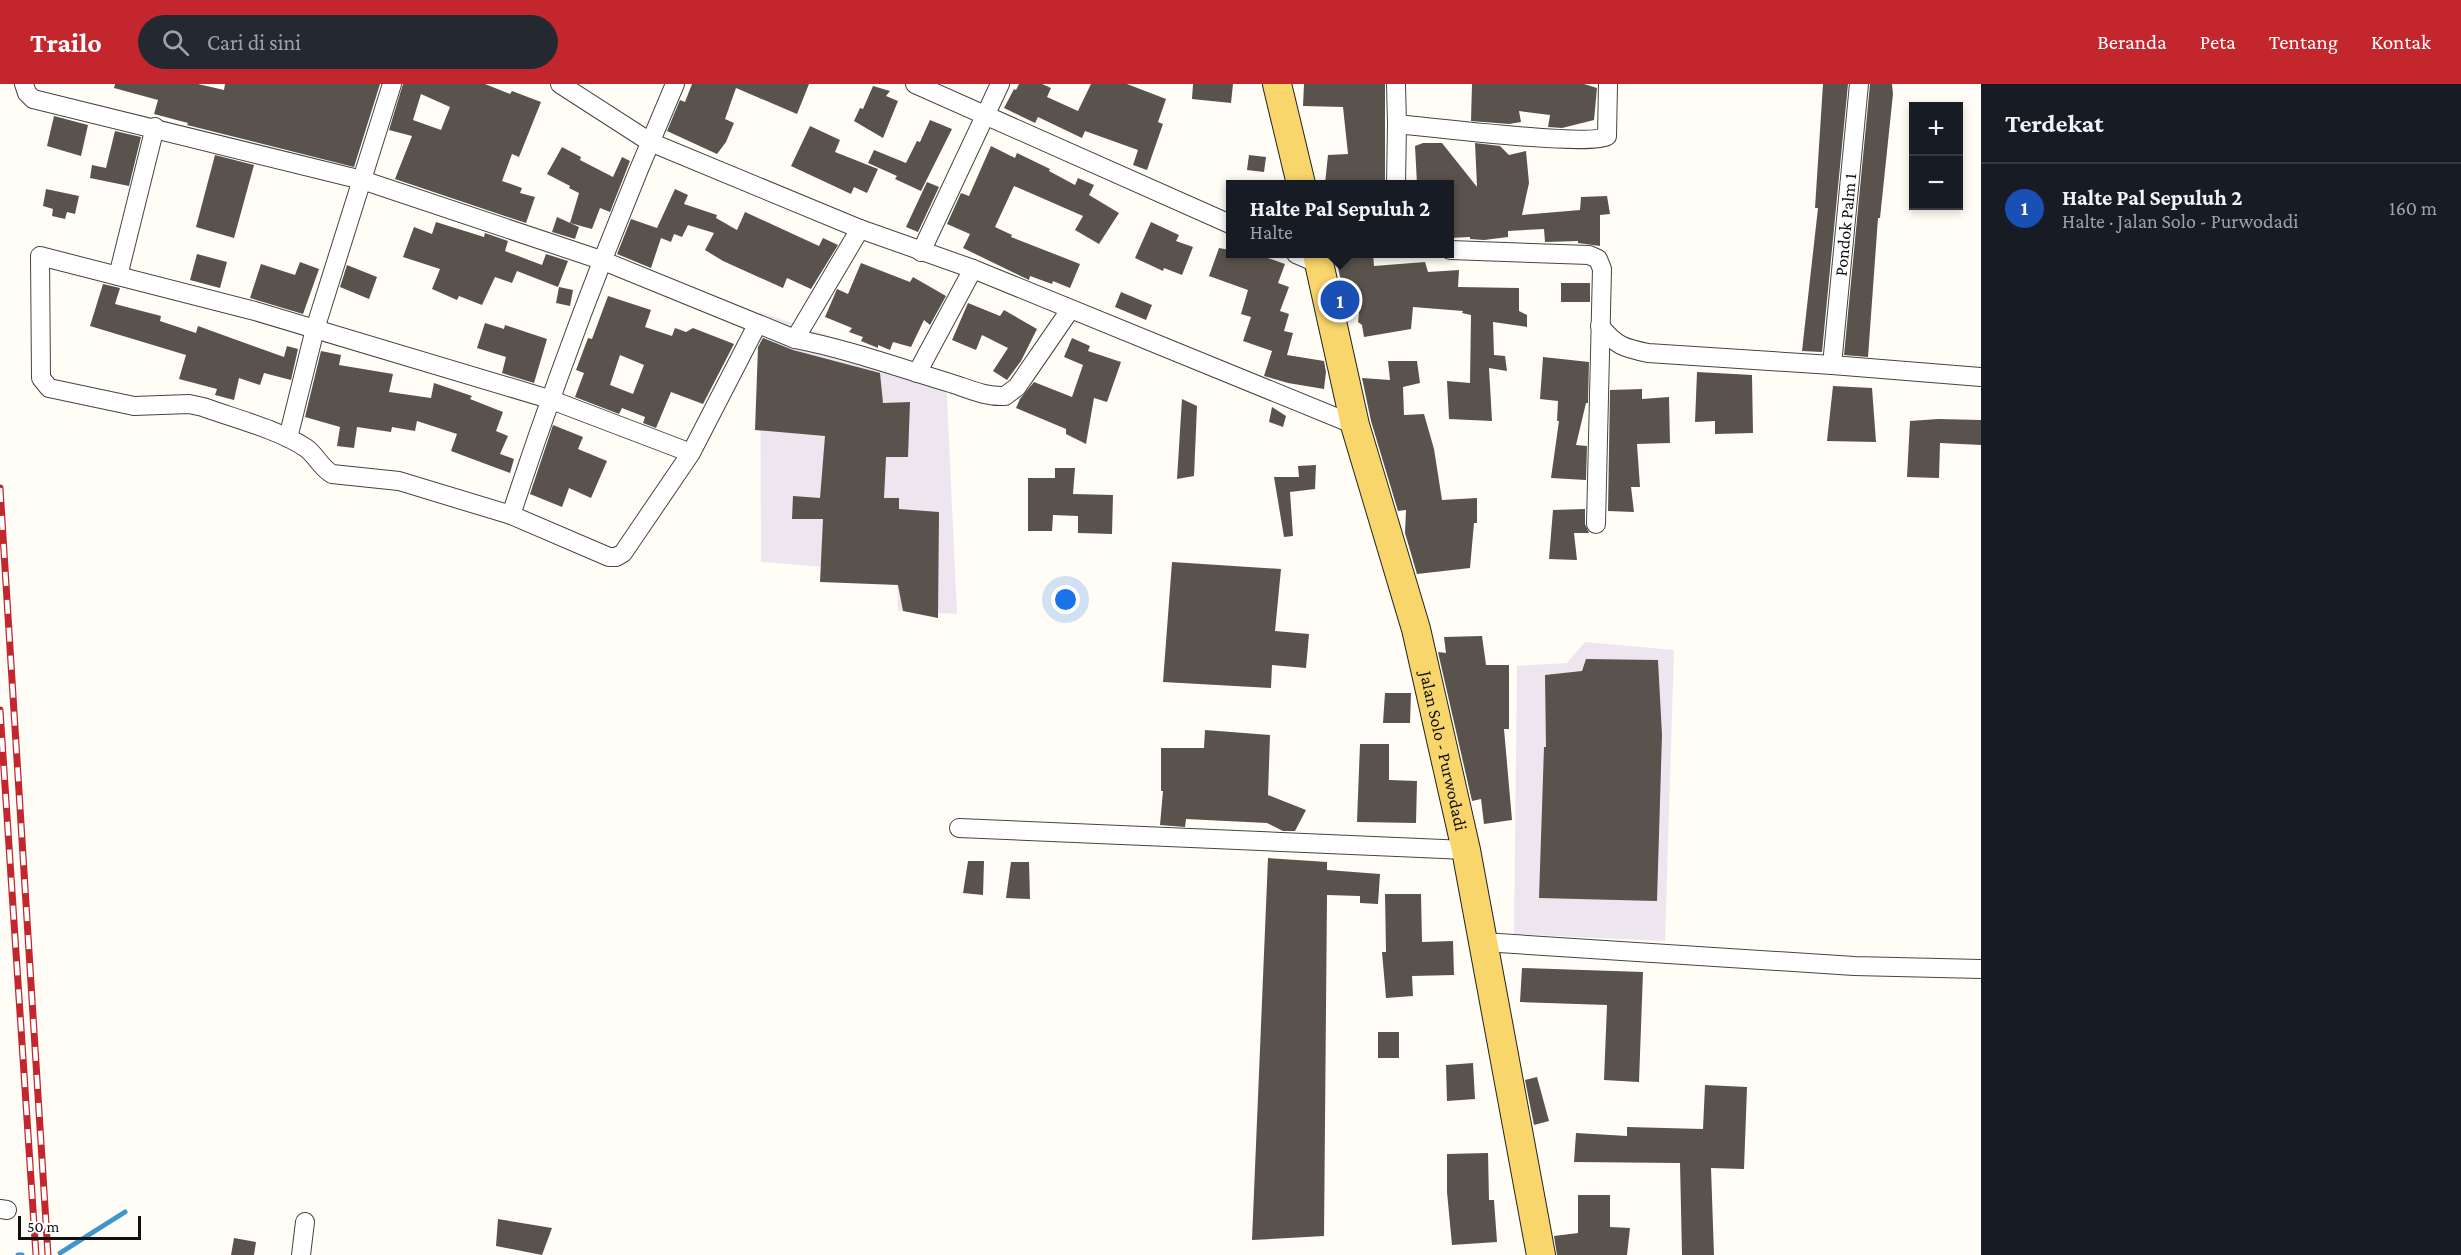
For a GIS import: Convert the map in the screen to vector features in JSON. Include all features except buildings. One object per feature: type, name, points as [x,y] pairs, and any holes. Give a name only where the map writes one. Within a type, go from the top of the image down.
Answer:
[{"type":"main road","points":[[1277,84],[1300,180]]},
{"type":"main road","name":"Jalan Solo - Purwodadi","points":[[1311,258],[1355,425],[1416,629],[1466,850],[1540,1255]]},
{"type":"street","points":[[24,84],[27,93],[33,99],[155,127],[362,180],[602,260],[795,339],[826,345],[984,395],[1005,396],[1017,387],[1070,310]]},
{"type":"street","points":[[288,438],[315,329],[392,84]]},
{"type":"street","points":[[560,84],[650,142],[860,229],[973,269],[1355,425]]},
{"type":"street","points":[[511,515],[549,399],[602,260],[675,84]]},
{"type":"street","points":[[915,84],[1226,222]]},
{"type":"street","points":[[921,252],[1000,84]]},
{"type":"street","points":[[1396,84],[1396,180]]},
{"type":"street","points":[[1397,124],[1567,140],[1602,140],[1607,136],[1609,125],[1608,84]]},
{"type":"street","name":"Pondok Palm 1","points":[[1832,365],[1859,84]]},
{"type":"street","points":[[118,276],[155,127]]},
{"type":"street","points":[[795,339],[860,229]]},
{"type":"street","points":[[1454,250],[1589,255],[1598,259],[1602,269],[1596,524]]},
{"type":"street","points":[[691,453],[549,399],[255,311],[40,256],[41,378],[49,388],[134,406],[189,404],[203,406],[288,438],[308,448],[325,470],[332,474],[399,482],[511,515],[609,557],[616,557],[622,553],[691,453],[757,325]]},
{"type":"street","points":[[916,374],[973,269]]},
{"type":"street","points":[[1600,327],[1612,340],[1623,347],[1648,353],[1981,377]]},
{"type":"street","points":[[959,828],[1466,850]]},
{"type":"street","points":[[1483,942],[1854,966],[1981,969]]},
{"type":"street","points":[[301,1255],[305,1222]]},
{"type":"shaded area","points":[[760,312],[946,376],[957,614],[898,611],[897,573],[761,562]]},
{"type":"shaded area","points":[[1585,642],[1674,650],[1665,941],[1514,934],[1517,666],[1567,663]]},
{"type":"waterway","points":[[60,1253],[125,1212]]},
{"type":"railway","points":[[0,488],[48,1255]]},
{"type":"railway","points":[[0,710],[36,1255]]},
{"type":"place","name":"Halte Pal Sepuluh 2","points":[[1340,300]]}]
